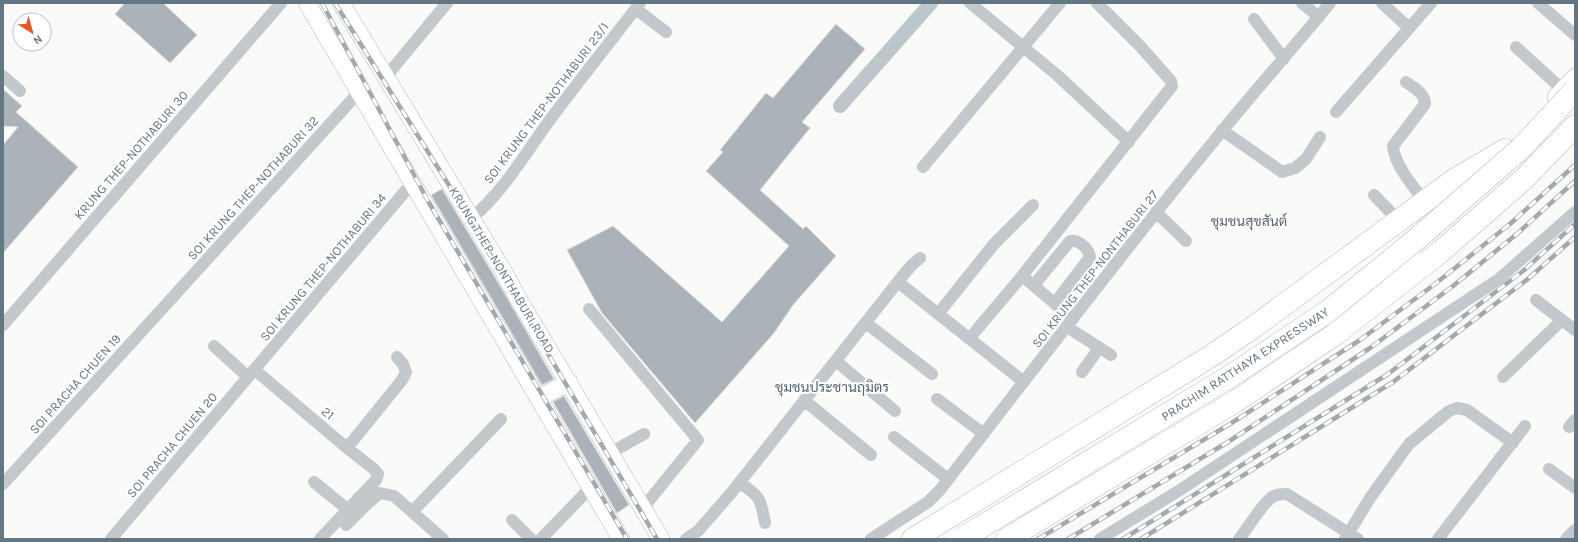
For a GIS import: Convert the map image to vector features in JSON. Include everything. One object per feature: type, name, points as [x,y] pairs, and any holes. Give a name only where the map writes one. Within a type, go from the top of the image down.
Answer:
[{"type":"highway","name":"PRACHIM RATTHAYA EXPRESSWAY","points":[[961,539],[1229,377],[1327,312],[1419,237],[1520,148],[1569,90]]},
{"type":"highway","name":"PRACHIM RATTHAYA EXPRESSWAY","points":[[1007,539],[1236,401],[1334,335],[1439,253],[1525,178],[1575,126]]},
{"type":"highway","points":[[913,539],[1211,356],[1255,326],[1424,201],[1454,180],[1505,150]]},
{"type":"main road","points":[[307,3],[540,398],[621,539]]},
{"type":"main road","name":"KRUNG THEP-NONTHABURI ROAD","points":[[341,3],[472,218],[661,539]]},
{"type":"main road","points":[[1331,322],[1505,150],[1569,90],[1575,76]]},
{"type":"main road","points":[[969,539],[1331,322],[1432,246],[1482,204],[1527,163],[1575,114]]},
{"type":"main road","points":[[540,398],[568,382]]},
{"type":"street","name":"KRUNG THEP-NOTHABURI 30","points":[[3,325],[281,3]]},
{"type":"street","points":[[387,78],[389,73],[447,3]]},
{"type":"street","points":[[970,3],[1058,75],[1129,142]]},
{"type":"street","points":[[923,167],[1060,3]]},
{"type":"street","points":[[969,339],[1022,276],[1169,92],[1172,83],[1140,46],[1097,3]]},
{"type":"street","points":[[1302,3],[1319,17]]},
{"type":"street","name":"SOI KRUNG THEP-NONTHABURI 27","points":[[871,539],[928,502],[948,479],[1156,212],[1222,130],[1284,59],[1330,3]]},
{"type":"street","points":[[1382,3],[1409,28]]},
{"type":"street","points":[[1336,112],[1431,3]]},
{"type":"street","points":[[1538,3],[1575,35]]},
{"type":"street","points":[[638,6],[666,32]]},
{"type":"street","name":"SOI KRUNG THEP-NOTHABURI 23/1","points":[[472,218],[502,186],[571,91],[638,6]]},
{"type":"street","points":[[1254,19],[1284,59]]},
{"type":"street","points":[[1516,47],[1569,90]]},
{"type":"street","points":[[3,76],[20,91]]},
{"type":"street","points":[[1406,82],[1421,93],[1425,98],[1425,104],[1393,146],[1394,154],[1410,182],[1424,201]]},
{"type":"street","name":"SOI KRUNG THEP-NOTHABURI 32","points":[[168,302],[359,92]]},
{"type":"street","points":[[1222,130],[1282,172],[1295,168],[1306,159],[1320,137]]},
{"type":"street","name":"SOI KRUNG THEP-NOTHABURI 34","points":[[251,373],[413,182]]},
{"type":"street","points":[[1374,195],[1398,220]]},
{"type":"street","points":[[938,314],[994,244],[1033,205]]},
{"type":"street","points":[[1156,212],[1186,241]]},
{"type":"street","points":[[1100,539],[1187,485],[1498,279],[1575,212]]},
{"type":"street","points":[[1034,285],[1070,241],[1073,240],[1090,252],[1090,257],[1055,304]]},
{"type":"street","points":[[686,539],[698,531],[740,483],[912,264],[920,258]]},
{"type":"street","points":[[1022,276],[1055,304],[1070,323],[1099,348],[1111,355]]},
{"type":"street","points":[[898,282],[1024,382]]},
{"type":"street","points":[[1536,300],[1575,330]]},
{"type":"street","name":"SOI PRACHA CHUEN 19","points":[[3,484],[168,302]]},
{"type":"street","points":[[589,308],[698,440],[643,508]]},
{"type":"street","points":[[1503,377],[1562,320]]},
{"type":"street","points":[[866,323],[932,374]]},
{"type":"street","name":"21","points":[[214,346],[374,469],[378,474],[376,480],[363,501]]},
{"type":"street","points":[[1082,372],[1099,348]]},
{"type":"street","points":[[346,448],[402,380],[406,372],[403,364],[397,357]]},
{"type":"street","points":[[836,361],[895,411]]},
{"type":"street","name":"SOI PRACHA CHUEN 20","points":[[111,539],[251,373]]},
{"type":"street","points":[[937,400],[984,434]]},
{"type":"street","points":[[805,401],[871,455]]},
{"type":"street","points":[[1239,539],[1266,504],[1273,497],[1281,494],[1287,494],[1351,537],[1370,498],[1409,444],[1449,411],[1457,408],[1467,410],[1513,443]]},
{"type":"street","points":[[412,512],[501,419]]},
{"type":"street","points":[[1438,539],[1525,426]]},
{"type":"street","points":[[610,453],[644,434]]},
{"type":"street","points":[[894,437],[948,479]]},
{"type":"street","points":[[1549,469],[1575,488]]},
{"type":"street","points":[[314,482],[347,509]]},
{"type":"street","points":[[740,483],[754,492],[759,498],[764,523]]},
{"type":"street","points":[[541,539],[591,487]]},
{"type":"street","points":[[320,539],[347,509],[380,493],[384,493],[394,496],[443,539]]},
{"type":"street","points":[[346,526],[363,501]]},
{"type":"street","points":[[512,520],[531,539]]},
{"type":"street","points":[[1566,539],[1575,530]]},
{"type":"building","points":[[125,3],[163,3],[197,35],[170,63],[115,14]]},
{"type":"building","points":[[836,24],[865,49],[802,122],[810,128],[760,190],[803,229],[806,226],[836,256],[793,305],[774,333],[695,423],[602,313],[567,250],[613,226],[722,322],[789,246],[706,171],[723,152],[720,150],[766,93],[773,98]]},
{"type":"building","points":[[3,89],[22,106],[16,112],[78,167],[3,253],[3,145],[18,127],[3,126]]},
{"type":"building","points":[[442,189],[554,379],[542,385],[431,195]]},
{"type":"building","points":[[564,396],[629,505],[617,513],[553,402]]},
{"type":"waterway","points":[[840,106],[931,3]]},
{"type":"railway","points":[[322,3],[428,201],[627,539]]},
{"type":"railway","points":[[335,3],[450,187],[657,539]]},
{"type":"railway","points":[[1038,539],[1230,424],[1360,340],[1435,284],[1510,224],[1575,165]]},
{"type":"railway","points":[[1068,539],[1228,442],[1370,348],[1453,286],[1518,233],[1575,181]]},
{"type":"railway","points":[[1123,539],[1388,374],[1523,271],[1575,224]]},
{"type":"railway","points":[[1141,539],[1393,382],[1529,278],[1575,237]]},
{"type":"district","name":"ชุมชนสุขสันต์","points":[[1249,221]]},
{"type":"district","name":"ชุมชนประชานฤมิตร","points":[[832,387]]}]
